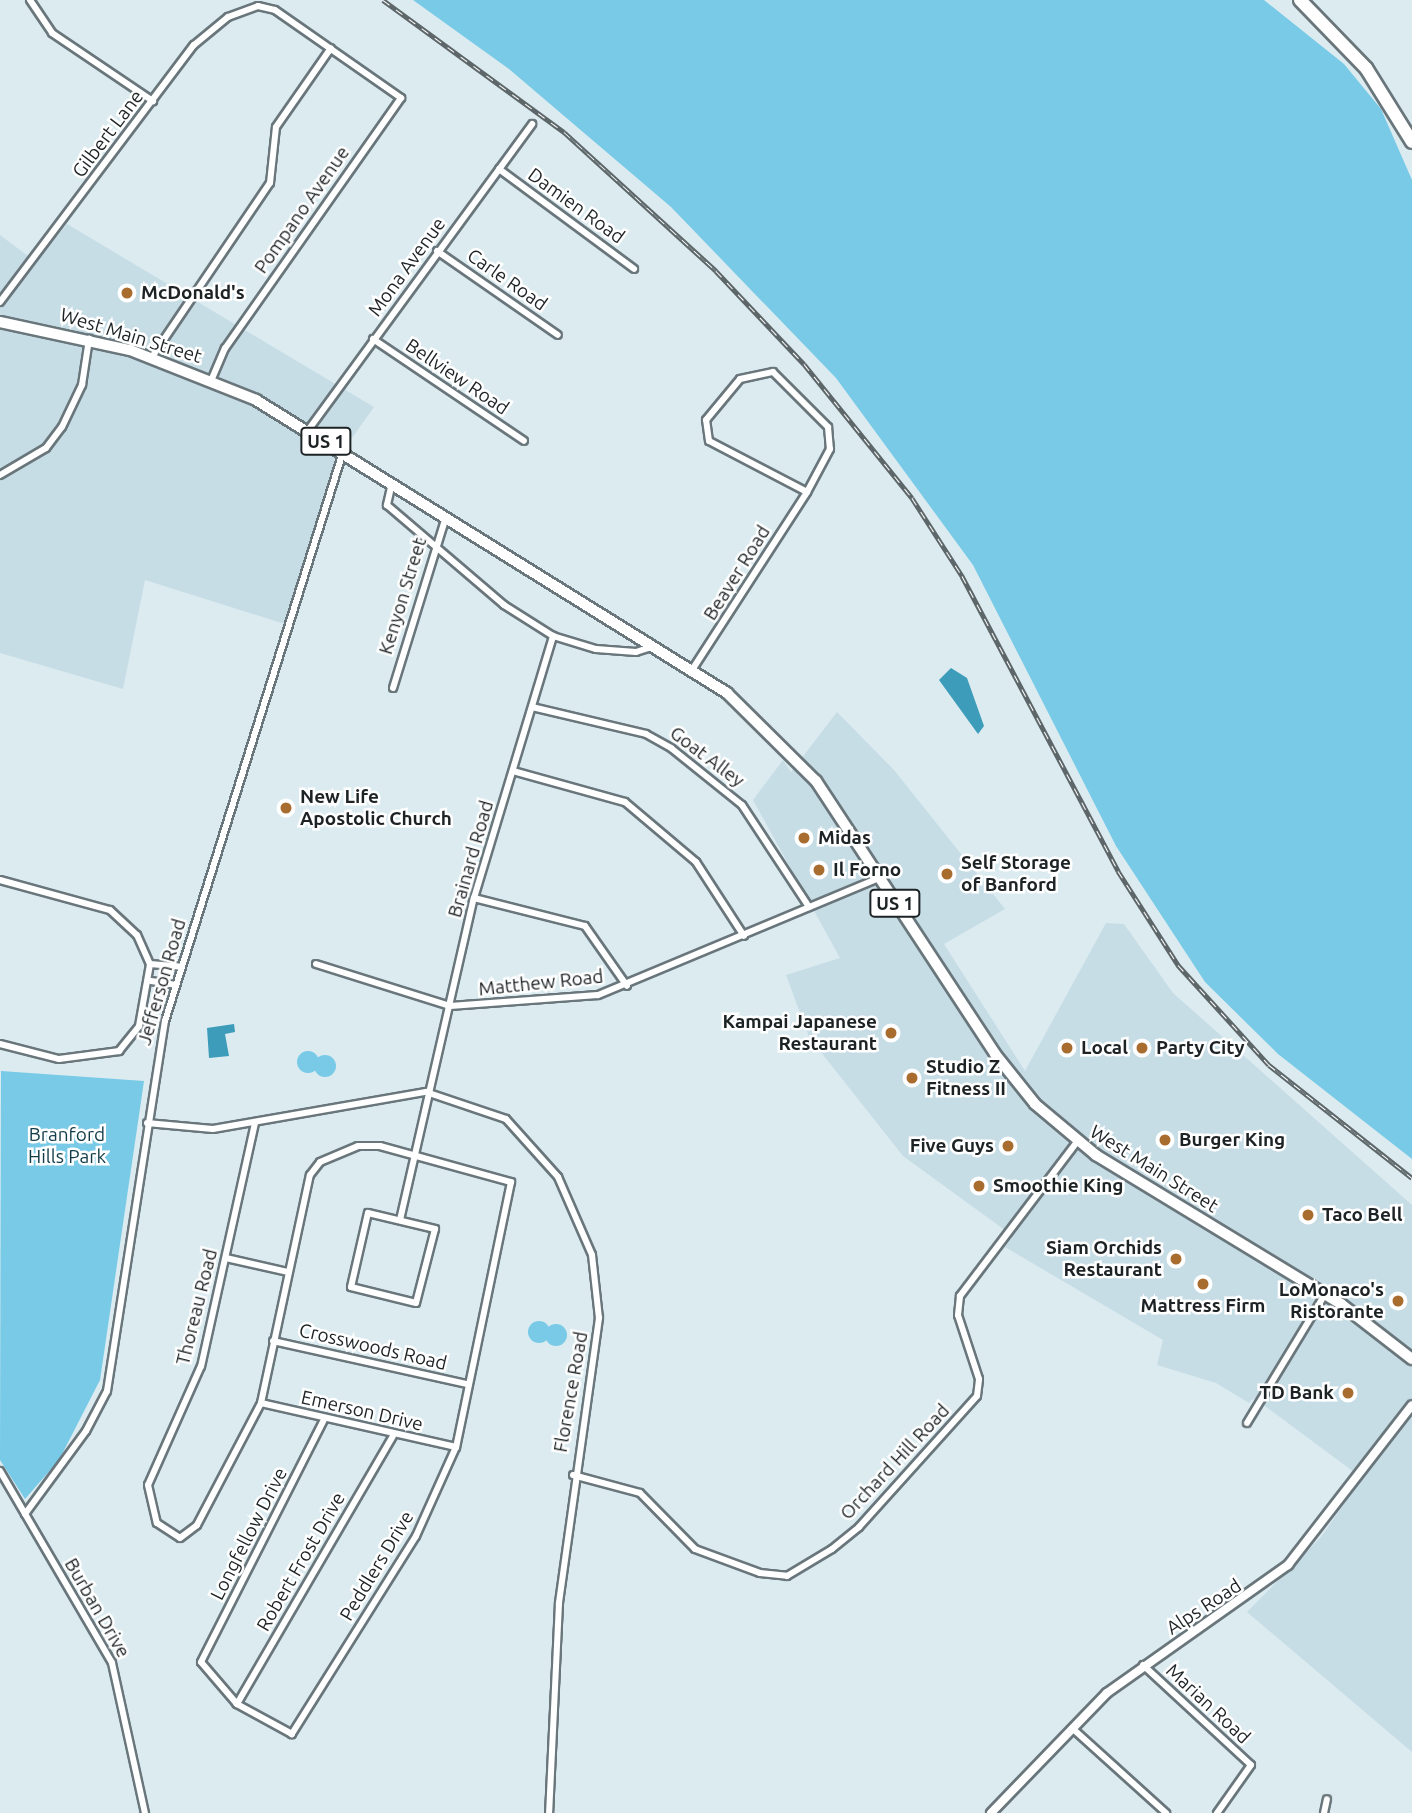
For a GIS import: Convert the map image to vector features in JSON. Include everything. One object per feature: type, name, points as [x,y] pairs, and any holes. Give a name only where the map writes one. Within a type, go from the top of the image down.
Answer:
[{"type":"highway","points":[[1300,0],[1361,62],[1412,142]]},
{"type":"main road","name":"West Main Street","points":[[0,322],[89,339],[152,357],[212,379],[309,429],[692,670],[780,740],[879,878],[1008,1072],[1077,1142],[1325,1294],[1412,1359]]},
{"type":"street","points":[[30,0],[52,33],[153,101]]},
{"type":"street","name":"Gilbert Lane","points":[[0,302],[194,45],[228,17],[258,6],[331,48]]},
{"type":"street","points":[[152,357],[270,183],[276,127],[331,48]]},
{"type":"street","name":"Pompano Avenue","points":[[212,379],[233,337],[401,98],[331,48]]},
{"type":"street","name":"Mona Avenue","points":[[309,429],[532,124]]},
{"type":"street","name":"Damien Road","points":[[499,169],[634,269]]},
{"type":"street","name":"Carle Road","points":[[437,251],[558,335]]},
{"type":"street","points":[[0,475],[46,448],[62,427],[82,385],[89,339]]},
{"type":"street","name":"Bellview Road","points":[[373,339],[524,441]]},
{"type":"street","name":"Beaver Road","points":[[692,670],[807,492],[830,449],[828,427],[773,372],[740,379],[706,420],[709,441],[807,492]]},
{"type":"street","name":"Jefferson Road","points":[[25,1514],[86,1431],[107,1391],[148,1123],[176,985],[342,452]]},
{"type":"street","points":[[392,481],[387,505],[504,605],[553,636],[596,649],[636,652],[654,646]]},
{"type":"street","name":"Kenyon Street","points":[[393,688],[434,545],[447,515]]},
{"type":"street","name":"Brainard Road","points":[[426,1092],[450,1006],[474,898],[553,636]]},
{"type":"street","name":"Goat Alley","points":[[532,708],[646,734],[671,748],[742,805],[809,907]]},
{"type":"street","points":[[513,771],[625,802],[696,862],[744,936]]},
{"type":"street","name":"Matthew Road","points":[[316,964],[450,1006],[538,1003],[627,986],[879,878]]},
{"type":"street","points":[[0,880],[110,910],[136,934],[150,964],[150,981],[139,1026],[119,1051],[59,1059],[0,1044]]},
{"type":"street","points":[[474,898],[585,926],[627,986]]},
{"type":"street","points":[[150,964],[182,967]]},
{"type":"street","points":[[150,981],[176,985]]},
{"type":"street","points":[[400,1220],[426,1092]]},
{"type":"street","name":"Florence Road","points":[[148,1123],[213,1129],[426,1092],[483,1108],[524,1134],[558,1177],[583,1226],[598,1294],[598,1350],[573,1475],[549,1813]]},
{"type":"street","name":"Thoreau Road","points":[[197,1525],[180,1538],[166,1533],[149,1504],[148,1485],[201,1366],[255,1123]]},
{"type":"street","name":"Orchard Hill Road","points":[[573,1475],[640,1493],[695,1549],[760,1573],[787,1576],[832,1549],[859,1527],[977,1396],[979,1379],[958,1315],[960,1296],[1077,1142]]},
{"type":"street","name":"Peddlers Drive","points":[[197,1525],[261,1403],[272,1341],[310,1175],[320,1162],[358,1146],[415,1153],[511,1182],[456,1447],[416,1536],[292,1734],[237,1704],[201,1662]]},
{"type":"street","points":[[368,1213],[400,1220],[435,1229],[416,1303],[351,1287],[368,1213]]},
{"type":"street","points":[[226,1258],[288,1272]]},
{"type":"street","points":[[1247,1423],[1325,1294]]},
{"type":"street","name":"Crosswoods Road","points":[[272,1341],[467,1384]]},
{"type":"street","name":"Emerson Drive","points":[[261,1403],[393,1436],[456,1447]]},
{"type":"street","name":"Alps Road","points":[[990,1813],[1072,1728],[1143,1665],[1289,1565],[1412,1405]]},
{"type":"street","name":"Longfellow Drive","points":[[201,1662],[324,1420]]},
{"type":"street","name":"Robert Frost Drive","points":[[237,1704],[393,1436]]},
{"type":"street","name":"Burban Drive","points":[[0,1471],[118,1678],[145,1813]]},
{"type":"street","name":"Marian Road","points":[[1143,1665],[1251,1765],[1217,1813]]},
{"type":"street","points":[[1072,1728],[1166,1813]]},
{"type":"street","points":[[1324,1813],[1327,1799]]},
{"type":"shaded area","points":[[67,224],[374,407],[342,452],[288,625],[145,580],[123,689],[0,653],[0,235],[36,262]]},
{"type":"shaded area","points":[[951,668],[967,678],[984,726],[978,734],[939,680]]},
{"type":"shaded area","points":[[837,712],[894,770],[1005,909],[944,944],[1025,1071],[1106,923],[1124,924],[1173,993],[1412,1205],[1412,1752],[1247,1612],[1321,1537],[1362,1478],[1254,1398],[1249,1403],[1216,1383],[1157,1365],[1163,1340],[1005,1247],[1013,1236],[903,1156],[809,1037],[786,975],[840,958],[753,800],[783,760],[791,772]]},
{"type":"shaded area","points":[[234,1024],[235,1032],[225,1034],[229,1056],[209,1058],[207,1028]]},
{"type":"green space","points":[[413,0],[1264,0],[1344,64],[1381,109],[1412,180],[1412,1159],[1278,1054],[1205,982],[1116,846],[973,565],[836,378],[671,207],[509,69]]},
{"type":"green space","points":[[308,1051],[316,1054],[319,1062],[316,1070],[308,1073],[300,1070],[297,1062],[300,1054]]},
{"type":"green space","points":[[325,1055],[333,1058],[336,1066],[333,1074],[325,1077],[317,1074],[314,1066],[317,1058]]},
{"type":"green space","name":"Branford Hills Park","points":[[1,1071],[144,1081],[100,1380],[59,1460],[25,1499],[0,1460]]},
{"type":"green space","points":[[539,1321],[547,1324],[550,1332],[547,1340],[539,1343],[531,1340],[528,1332],[531,1324]]},
{"type":"green space","points":[[556,1324],[564,1327],[567,1335],[564,1343],[556,1346],[548,1343],[545,1335],[548,1327]]},
{"type":"railway","points":[[383,0],[564,132],[716,271],[804,364],[912,498],[962,576],[1118,871],[1178,965],[1269,1065],[1412,1178]]},
{"type":"place","name":"McDonald's","points":[[127,293]]},
{"type":"place","name":"New Life Apostolic Church","points":[[286,808]]},
{"type":"place","name":"Midas","points":[[804,838]]},
{"type":"place","name":"Il Forno","points":[[819,870]]},
{"type":"place","name":"Self Storage of Banford","points":[[947,874]]},
{"type":"place","name":"Kampai Japanese Restaurant","points":[[891,1033]]},
{"type":"place","name":"Local","points":[[1067,1048]]},
{"type":"place","name":"Party City","points":[[1142,1048]]},
{"type":"place","name":"Studio Z Fitness II","points":[[912,1078]]},
{"type":"place","name":"Burger King","points":[[1165,1140]]},
{"type":"place","name":"Five Guys","points":[[1008,1146]]},
{"type":"place","name":"Smoothie King","points":[[979,1186]]},
{"type":"place","name":"Taco Bell","points":[[1308,1215]]},
{"type":"place","name":"Siam Orchids Restaurant","points":[[1176,1259]]},
{"type":"place","name":"Mattress Firm","points":[[1203,1284]]},
{"type":"place","name":"LoMonaco's Ristorante","points":[[1398,1301]]},
{"type":"place","name":"TD Bank","points":[[1348,1393]]}]
